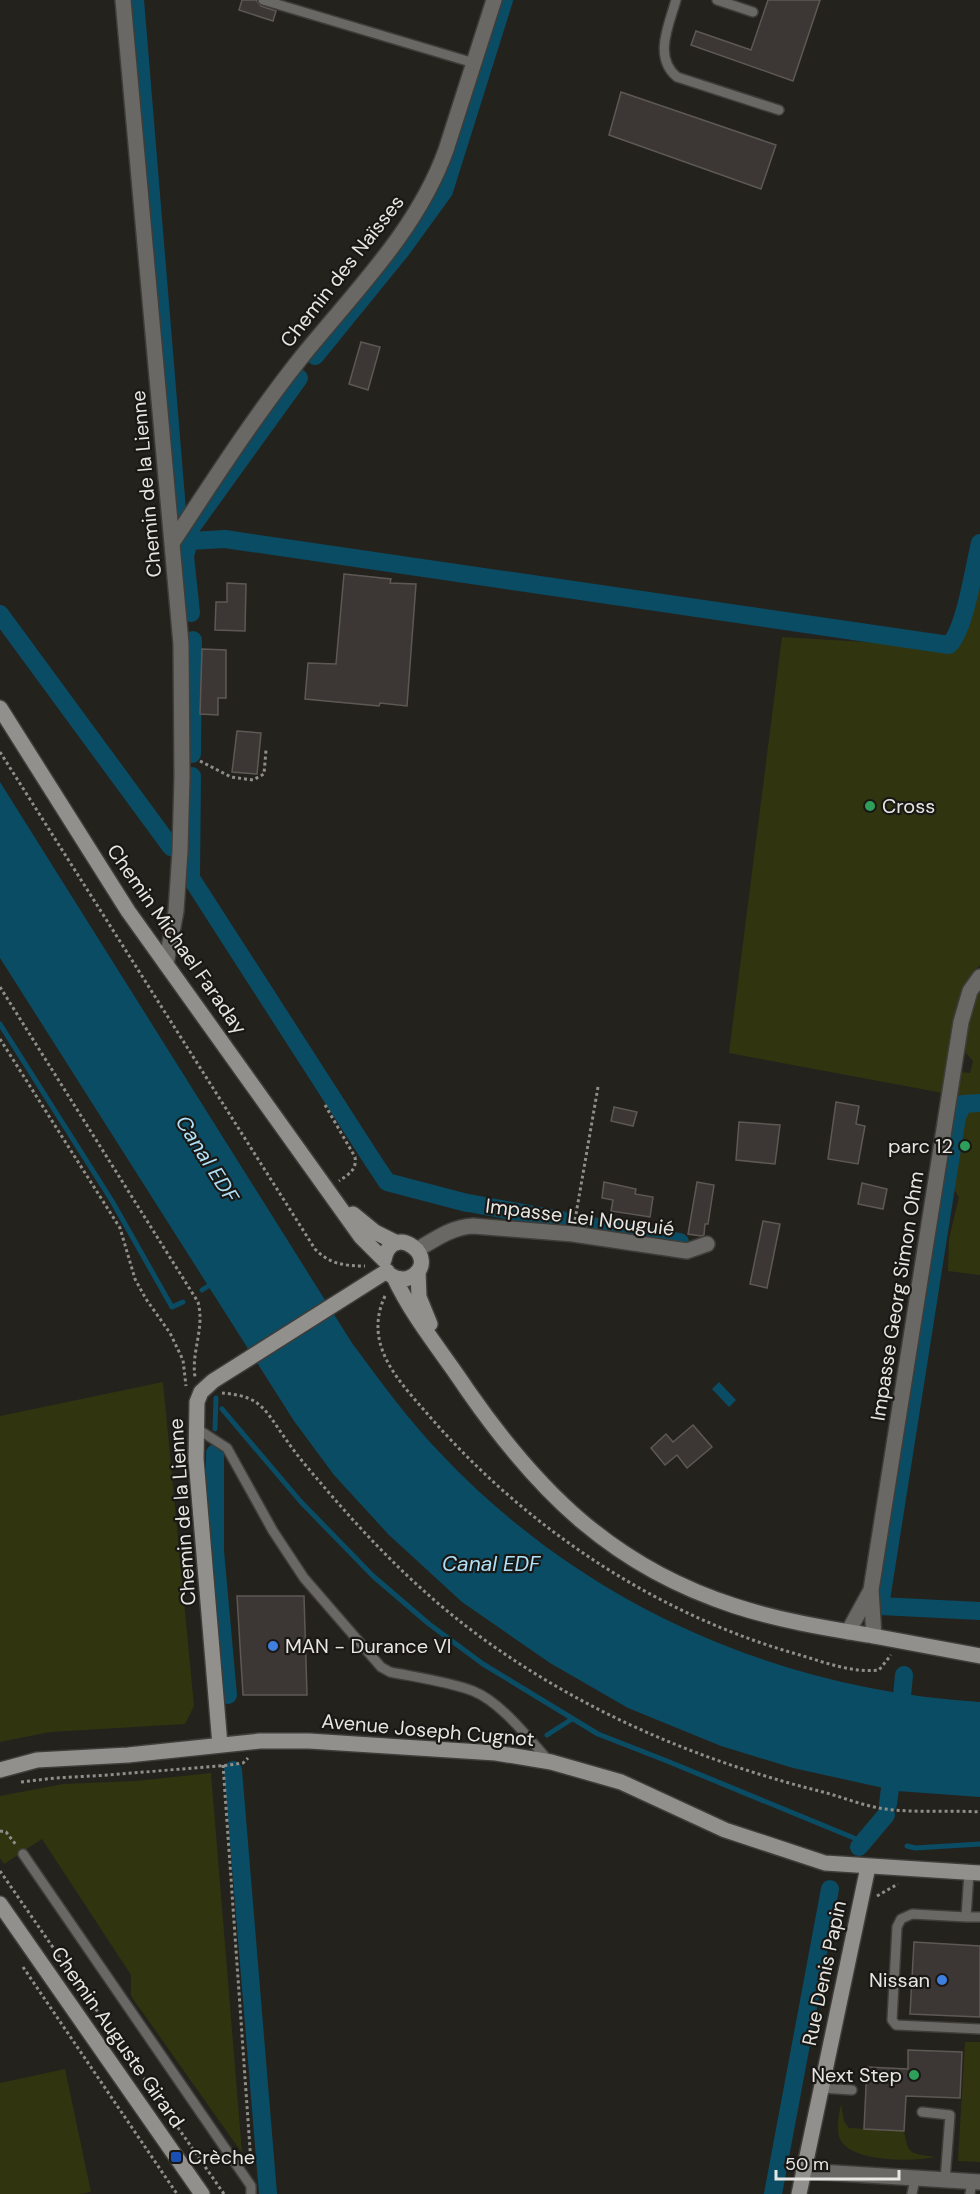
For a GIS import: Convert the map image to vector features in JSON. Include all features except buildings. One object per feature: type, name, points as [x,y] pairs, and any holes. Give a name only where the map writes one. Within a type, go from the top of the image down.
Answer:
[{"type":"street","name":"Chemin de la Lienne","points":[[123,0],[181,644],[180,851],[176,911],[166,964]]},
{"type":"street","name":"Chemin des Naïsses","points":[[172,543],[299,360],[382,259],[425,197],[439,170],[494,0]]},
{"type":"street","name":"Chemin Michael Faraday","points":[[0,708],[128,911],[361,1237],[387,1269],[406,1303],[450,1364]]},
{"type":"street","name":"Impasse Georg Simon Ohm","points":[[874,1636],[871,1590],[962,1022],[970,991],[980,977]]},
{"type":"street","name":"Chemin Michael Faraday","points":[[328,1188],[364,1225],[398,1243]]},
{"type":"street","name":"Impasse Lei Nouguié","points":[[417,1250],[444,1234],[465,1226],[573,1234],[687,1251],[706,1245]]},
{"type":"street","points":[[418,1271],[404,1279],[387,1269],[388,1249],[398,1243],[408,1243],[417,1250],[421,1260],[418,1271],[418,1292],[422,1307],[450,1364],[507,1446],[527,1470],[569,1512],[622,1552],[680,1585],[717,1600],[780,1618],[980,1656]]},
{"type":"street","name":"Chemin de la Lienne","points":[[220,1745],[196,1459],[197,1402],[201,1392],[213,1381],[365,1287],[387,1269]]},
{"type":"street","name":"Impasse Georg Simon Ohm","points":[[848,1632],[871,1590]]},
{"type":"street","name":"Avenue Joseph Cugnot","points":[[0,1770],[37,1760],[128,1755],[260,1740],[321,1741],[496,1753],[551,1762],[621,1782],[725,1830],[825,1863],[975,1873]]},
{"type":"street","name":"Rue Denis Papin","points":[[799,2194],[868,1867]]},
{"type":"street","name":"Chemin Auguste Girard","points":[[0,1904],[202,2194]]},
{"type":"street","points":[[803,2171],[913,2186],[945,2180],[974,2186]]},
{"type":"lane","points":[[263,0],[474,63]]},
{"type":"lane","points":[[676,0],[663,43],[665,59],[670,71],[677,77],[779,110]]},
{"type":"lane","points":[[717,0],[753,12]]},
{"type":"lane","points":[[196,1428],[227,1448],[273,1531],[304,1578],[381,1667],[390,1672],[474,1691],[493,1703],[513,1721],[551,1762]]},
{"type":"lane","points":[[23,1854],[251,2190]]},
{"type":"lane","points":[[966,1917],[975,1873]]},
{"type":"lane","points":[[980,1917],[912,1914],[901,1919],[897,1927],[892,2020],[896,2025],[980,2029]]},
{"type":"lane","points":[[821,2088],[852,2090]]},
{"type":"lane","points":[[922,2112],[950,2115],[945,2180]]},
{"type":"path","points":[[200,761],[231,777],[253,780],[264,774],[266,750]]},
{"type":"path","points":[[0,752],[315,1249],[332,1263],[387,1269]]},
{"type":"path","points":[[0,987],[198,1302],[201,1313],[194,1370],[201,1392],[234,1394],[255,1401],[363,1533],[427,1594],[528,1670],[578,1700],[641,1731],[687,1750],[792,1784],[882,1809],[980,1812]]},
{"type":"path","points":[[0,1039],[113,1216],[124,1239],[135,1279],[170,1333]]},
{"type":"path","points":[[573,1234],[598,1087]]},
{"type":"path","points":[[325,1105],[352,1150],[355,1163],[352,1172],[328,1188]]},
{"type":"path","points":[[220,1745],[237,1956],[251,2190]]},
{"type":"path","points":[[16,1783],[243,1763],[253,1754]]},
{"type":"path","points":[[0,1831],[6,1832],[23,1854]]},
{"type":"path","points":[[0,1871],[224,2194]]},
{"type":"path","points":[[859,1907],[870,1908],[883,1891],[904,1884]]},
{"type":"path","points":[[20,1962],[177,2194]]},
{"type":"green space","name":"Cross","points":[[980,545],[980,965],[970,978],[956,1008],[943,1093],[729,1053],[782,637],[949,647]]},
{"type":"green space","name":"parc 12","points":[[980,987],[980,1275],[948,1271],[949,1239],[959,1197],[946,1177],[960,1072],[970,1073],[973,1061],[963,1050],[972,1004]]},
{"type":"green space","points":[[163,1382],[194,1706],[185,1724],[50,1732],[0,1742],[0,1416]]},
{"type":"green space","points":[[211,1773],[242,2153],[131,1996],[131,1975],[42,1839],[4,1864],[0,1858],[0,1796],[63,1784],[136,1781]]},
{"type":"green space","points":[[965,2042],[980,2042],[980,2162],[958,2161]]},
{"type":"green space","points":[[65,2069],[91,2192],[0,2194],[0,2083]]},
{"type":"green space","points":[[841,2104],[844,2121],[849,2128],[904,2131],[907,2145],[912,2152],[935,2157],[913,2160],[885,2159],[871,2157],[848,2148],[841,2141],[838,2132]]},
{"type":"water","name":"Canal EDF","points":[[0,782],[352,1343],[407,1415],[443,1456],[498,1509],[558,1555],[622,1596],[688,1630],[758,1658],[830,1679],[904,1694],[980,1702],[980,1797],[897,1791],[793,1768],[721,1746],[628,1708],[550,1663],[462,1602],[389,1535],[334,1475],[294,1421],[0,958]]},
{"type":"water","points":[[719,1382],[736,1400],[729,1407],[712,1389]]},
{"type":"waterway","points":[[135,0],[178,522]]},
{"type":"waterway","points":[[315,356],[402,249],[444,191],[504,0]]},
{"type":"waterway","points":[[189,541],[188,532],[299,378]]},
{"type":"waterway","points":[[191,613],[185,556],[189,541],[225,539],[949,645],[960,626],[980,543]]},
{"type":"waterway","points":[[0,614],[171,847]]},
{"type":"waterway","points":[[192,754],[193,640]]},
{"type":"waterway","points":[[192,776],[191,878],[373,1161],[387,1182],[467,1203]]},
{"type":"waterway","points":[[0,1024],[112,1201],[172,1307],[183,1302]]},
{"type":"waterway","points":[[980,1103],[963,1104],[957,1117],[880,1606],[980,1611]]},
{"type":"waterway","points":[[463,1202],[562,1220]]},
{"type":"waterway","points":[[587,1225],[680,1242]]},
{"type":"waterway","points":[[202,1290],[213,1283]]},
{"type":"waterway","points":[[215,1429],[216,1398]]},
{"type":"waterway","points":[[222,1409],[301,1502],[373,1576],[429,1624],[483,1664],[598,1734],[854,1838]]},
{"type":"waterway","points":[[215,1453],[215,1551],[228,1695]]},
{"type":"waterway","points":[[900,1717],[904,1675]]},
{"type":"waterway","points":[[547,1735],[572,1719]]},
{"type":"waterway","points":[[888,1804],[893,1765]]},
{"type":"waterway","points":[[233,1770],[268,2194]]},
{"type":"waterway","points":[[859,1847],[886,1815]]},
{"type":"waterway","points":[[907,1846],[915,1848],[980,1844]]},
{"type":"waterway","points":[[773,2194],[830,1889]]},
{"type":"place","name":"Cross","points":[[870,806]]},
{"type":"place","name":"parc 12","points":[[965,1146]]},
{"type":"place","name":"MAN - Durance VI","points":[[273,1646]]},
{"type":"place","name":"Nissan","points":[[942,1980]]},
{"type":"place","name":"Next Step","points":[[914,2075]]},
{"type":"place","name":"Crèche","points":[[176,2157]]}]
